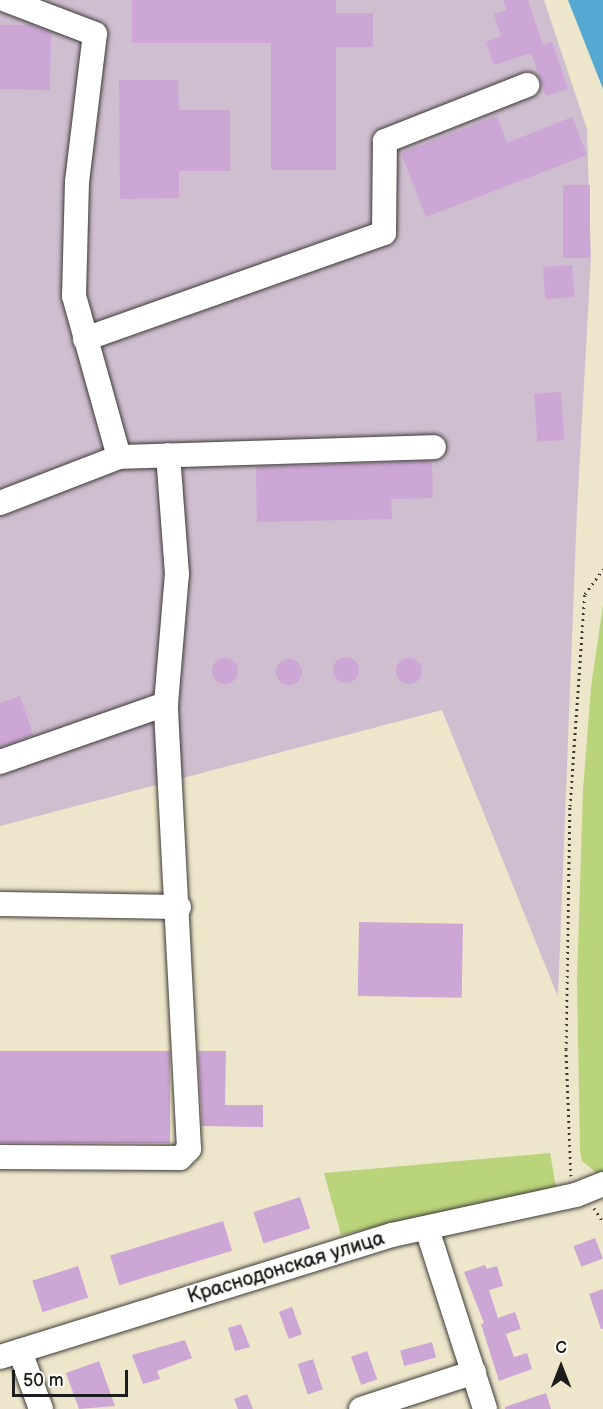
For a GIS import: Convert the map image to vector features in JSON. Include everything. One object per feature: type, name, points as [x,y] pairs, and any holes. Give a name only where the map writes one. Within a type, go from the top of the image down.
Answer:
[{"type":"street","points":[[6,0],[96,34],[77,182],[74,296],[84,339],[119,456]]},
{"type":"street","points":[[84,339],[384,233],[386,141],[527,85]]},
{"type":"street","points":[[0,503],[119,456],[434,447]]},
{"type":"street","points":[[0,1158],[180,1158],[187,1155],[179,907],[166,704],[177,574],[168,455]]},
{"type":"street","points":[[0,762],[166,704]]},
{"type":"street","points":[[0,904],[179,907]]},
{"type":"street","name":"Краснодонская улица","points":[[10,1354],[265,1272],[427,1229],[576,1195],[603,1184]]},
{"type":"street","points":[[427,1229],[485,1409]]},
{"type":"street","points":[[10,1354],[41,1409]]},
{"type":"street","points":[[361,1409],[474,1372]]},
{"type":"path","points":[[576,1195],[571,1176],[567,1104],[570,806],[585,594],[603,569]]},
{"type":"shaded area","points":[[0,0],[544,0],[587,129],[591,258],[577,510],[558,997],[442,710],[0,826]]},
{"type":"green space","points":[[603,605],[603,1173],[598,1174],[582,1161],[580,1151],[577,980],[583,790],[591,687]]},
{"type":"green space","points":[[550,1153],[556,1187],[341,1235],[324,1173]]},
{"type":"water","points":[[568,0],[603,0],[603,89],[592,61]]},
{"type":"building","points":[[132,0],[336,0],[336,13],[373,13],[373,47],[336,47],[336,170],[271,170],[271,43],[132,43]]},
{"type":"building","points":[[503,0],[528,0],[543,45],[552,42],[568,89],[546,96],[531,53],[494,65],[486,42],[501,36],[494,14],[507,10]]},
{"type":"building","points":[[0,25],[31,25],[51,32],[50,90],[0,89]]},
{"type":"building","points":[[119,80],[178,80],[179,110],[230,110],[230,171],[179,171],[179,198],[120,199]]},
{"type":"building","points":[[497,116],[507,143],[572,117],[587,155],[426,217],[401,153]]},
{"type":"building","points":[[563,185],[590,185],[590,258],[563,258]]},
{"type":"building","points":[[572,265],[574,297],[545,299],[543,267]]},
{"type":"building","points":[[561,392],[564,440],[537,442],[534,394]]},
{"type":"building","points":[[432,461],[433,498],[391,499],[392,519],[257,522],[256,467]]},
{"type":"building","points":[[346,657],[355,661],[359,670],[355,679],[346,683],[337,679],[333,670],[337,661]]},
{"type":"building","points":[[225,658],[234,662],[238,671],[234,680],[225,684],[216,680],[212,671],[216,662]]},
{"type":"building","points":[[409,658],[418,662],[422,671],[418,680],[409,684],[400,680],[396,671],[400,662]]},
{"type":"building","points":[[289,659],[298,663],[302,672],[298,681],[289,685],[280,681],[276,672],[280,663]]},
{"type":"building","points":[[20,696],[33,735],[0,747],[0,703]]},
{"type":"building","points":[[359,922],[463,924],[462,998],[358,996]]},
{"type":"building","points":[[0,1051],[170,1051],[170,1143],[0,1143]]},
{"type":"building","points":[[198,1051],[226,1051],[225,1105],[263,1105],[263,1127],[202,1126]]},
{"type":"building","points":[[300,1197],[310,1228],[264,1244],[253,1212]]},
{"type":"building","points":[[223,1221],[232,1251],[119,1285],[110,1255]]},
{"type":"building","points":[[595,1238],[603,1259],[581,1267],[574,1246]]},
{"type":"building","points":[[485,1265],[487,1269],[497,1266],[503,1286],[489,1290],[498,1318],[515,1312],[521,1329],[506,1334],[514,1357],[527,1353],[532,1369],[499,1381],[481,1324],[484,1323],[464,1272]]},
{"type":"building","points":[[78,1266],[88,1297],[43,1312],[32,1281]]},
{"type":"building","points":[[603,1289],[603,1329],[601,1329],[589,1294]]},
{"type":"building","points":[[292,1307],[302,1334],[289,1339],[279,1312]]},
{"type":"building","points":[[241,1324],[250,1347],[235,1351],[228,1328]]},
{"type":"building","points":[[185,1340],[192,1358],[157,1371],[160,1379],[143,1384],[132,1355]]},
{"type":"building","points":[[432,1342],[436,1357],[404,1366],[400,1351]]},
{"type":"building","points":[[367,1351],[377,1379],[361,1385],[351,1357]]},
{"type":"building","points":[[313,1359],[323,1389],[308,1394],[298,1364]]},
{"type":"building","points":[[99,1361],[115,1406],[79,1409],[66,1373]]},
{"type":"building","points":[[546,1393],[551,1409],[505,1409],[505,1407]]},
{"type":"building","points":[[247,1394],[253,1409],[238,1409],[234,1399]]}]
